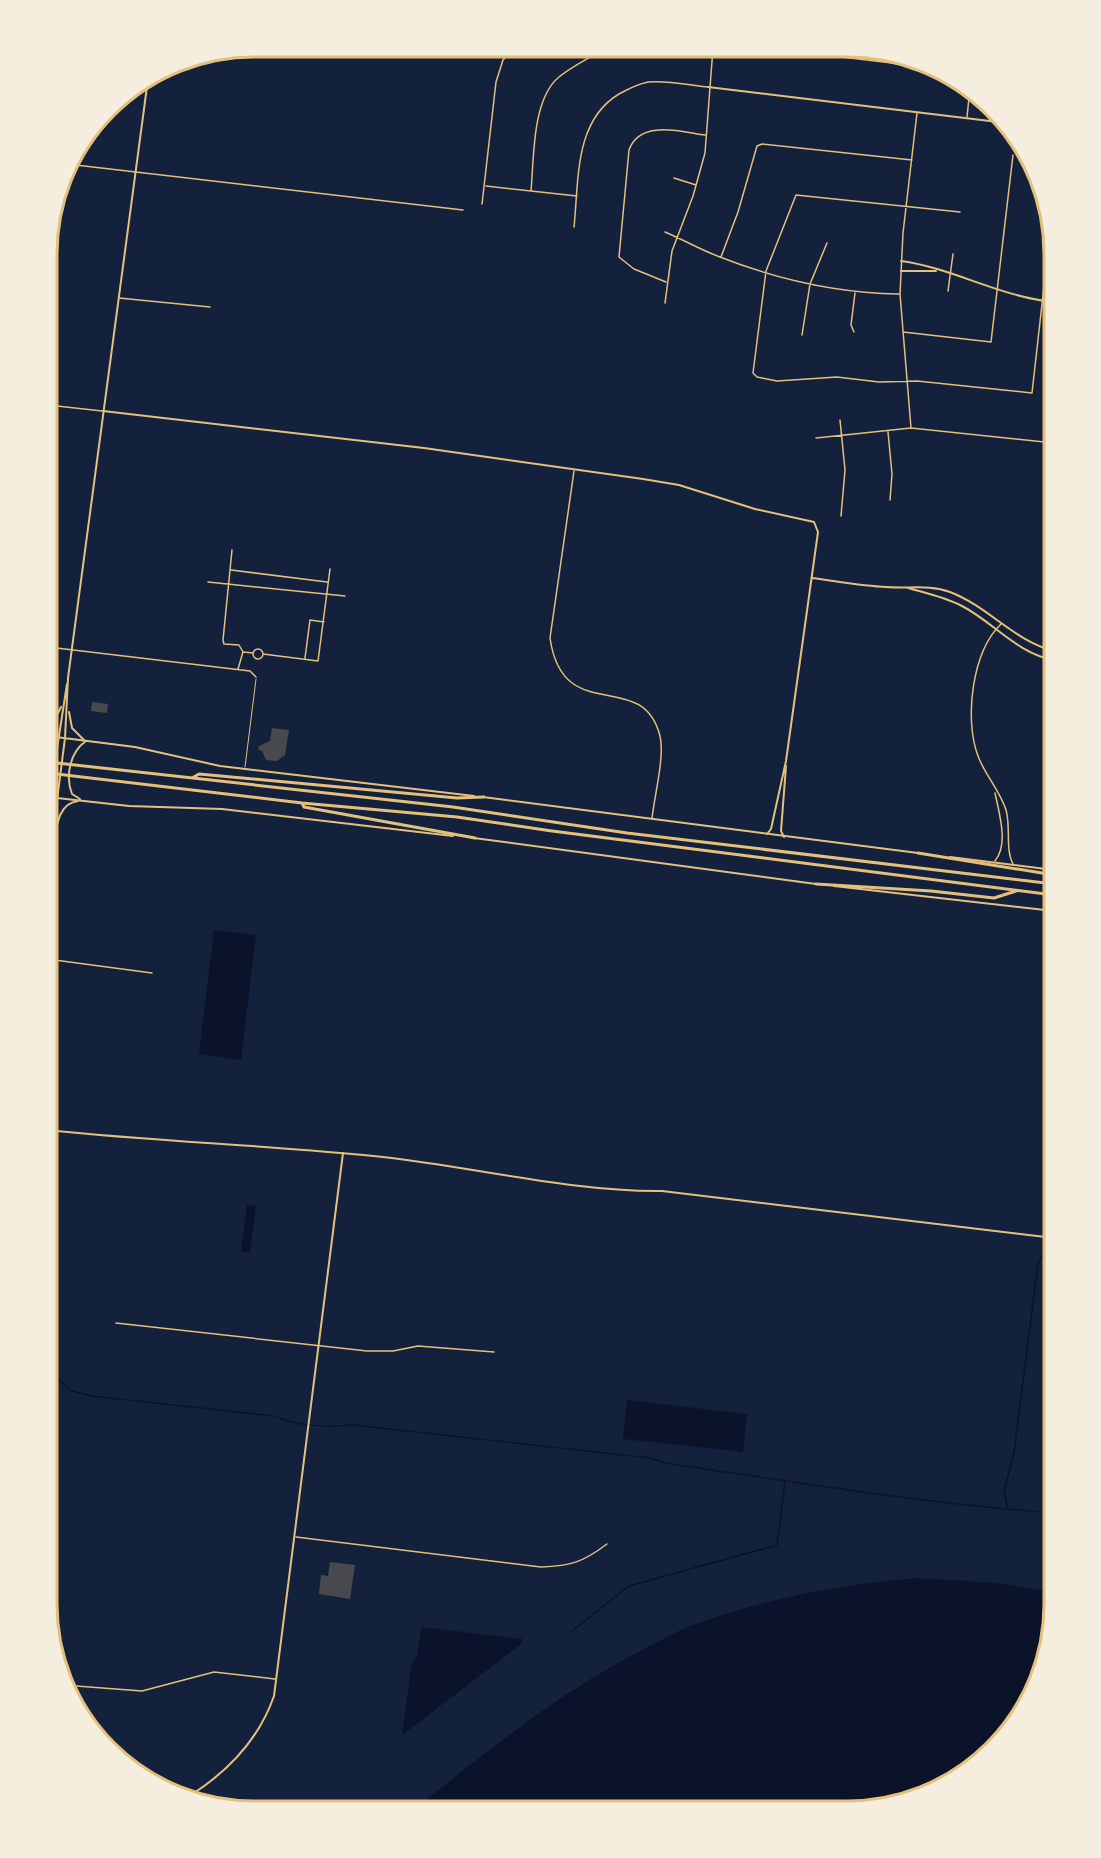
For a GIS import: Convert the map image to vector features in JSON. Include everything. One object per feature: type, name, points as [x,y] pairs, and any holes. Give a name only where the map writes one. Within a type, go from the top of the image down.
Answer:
[{"type":"highway","points":[[57,763],[446,806],[627,833],[1044,883]]},
{"type":"highway","points":[[57,774],[302,803],[457,817],[1044,894]]},
{"type":"highway","points":[[191,779],[199,774],[457,798],[484,797]]},
{"type":"highway","points":[[302,803],[304,807],[475,838]]},
{"type":"highway","points":[[918,853],[1044,873]]},
{"type":"highway","points":[[816,884],[931,891],[994,898],[1017,890]]},
{"type":"main road","points":[[708,87],[992,121]]},
{"type":"main road","points":[[146,90],[72,650],[57,737],[135,747],[245,769],[484,797],[1044,869]]},
{"type":"main road","points":[[901,261],[928,265],[936,271]]},
{"type":"main road","points":[[901,271],[936,271],[997,291],[1043,301]]},
{"type":"main road","points":[[103,411],[424,448],[679,485],[755,508],[814,522],[818,532],[786,761],[781,831],[784,837]]},
{"type":"main road","points":[[812,578],[904,588],[942,597],[963,606],[1023,648],[1044,656]]},
{"type":"main road","points":[[904,588],[924,586],[948,591],[985,609],[1001,624],[1028,642],[1044,648]]},
{"type":"main road","points":[[68,678],[65,738],[57,798],[129,806],[222,809],[475,838],[816,884],[1044,910]]},
{"type":"main road","points":[[57,715],[63,702]]},
{"type":"main road","points":[[68,704],[72,728],[86,741]]},
{"type":"main road","points":[[82,801],[72,794],[69,786],[73,754],[86,741]]},
{"type":"main road","points":[[767,834],[771,829],[786,761]]},
{"type":"main road","points":[[57,829],[62,810],[71,802],[82,801]]},
{"type":"main road","points":[[57,1131],[146,1140],[342,1153],[596,1186],[663,1191],[1044,1237]]},
{"type":"main road","points":[[196,1792],[215,1779],[245,1749],[265,1719],[277,1679],[342,1153]]},
{"type":"street","points":[[482,204],[496,82],[501,64],[507,57]]},
{"type":"street","points":[[531,191],[541,104],[555,81],[591,57]]},
{"type":"street","points":[[665,303],[676,237],[697,185],[705,153],[712,57]]},
{"type":"street","points":[[841,57],[894,63]]},
{"type":"street","points":[[574,226],[584,138],[595,115],[612,98],[643,83],[661,82],[708,87]]},
{"type":"street","points":[[967,118],[969,100]]},
{"type":"street","points":[[910,428],[900,294],[901,261],[918,113]]},
{"type":"street","points":[[667,282],[648,277],[625,265],[619,257],[630,150],[640,136],[661,129],[706,135]]},
{"type":"street","points":[[721,257],[738,212],[757,146],[762,144],[912,160]]},
{"type":"street","points":[[902,332],[991,342],[1013,155]]},
{"type":"street","points":[[78,165],[464,210]]},
{"type":"street","points":[[674,178],[697,185]]},
{"type":"street","points":[[484,186],[578,196]]},
{"type":"street","points":[[960,212],[796,195],[766,271],[753,373],[764,379],[791,382],[837,377],[1032,393],[1044,291]]},
{"type":"street","points":[[665,232],[721,257],[810,284],[855,292],[900,294]]},
{"type":"street","points":[[802,335],[810,284],[827,243]]},
{"type":"street","points":[[948,291],[953,254]]},
{"type":"street","points":[[854,332],[851,325],[855,292]]},
{"type":"street","points":[[118,298],[210,308]]},
{"type":"street","points":[[57,406],[103,411]]},
{"type":"street","points":[[840,420],[845,470],[840,516]]},
{"type":"street","points":[[816,438],[910,428],[1044,442]]},
{"type":"street","points":[[888,431],[892,474],[890,500]]},
{"type":"street","points":[[574,470],[550,638],[553,660],[563,677],[579,688],[627,698],[653,720],[660,738],[652,820]]},
{"type":"street","points":[[232,550],[223,640],[224,644],[239,645],[243,652]]},
{"type":"street","points":[[243,652],[253,653],[257,649],[263,654],[318,661],[330,568]]},
{"type":"street","points":[[230,570],[328,582]]},
{"type":"street","points":[[208,582],[345,596]]},
{"type":"street","points":[[305,659],[310,620],[324,622]]},
{"type":"street","points":[[1001,624],[979,660],[971,723],[977,755],[1005,807],[1010,828],[1009,857],[1013,865]]},
{"type":"street","points":[[57,648],[250,671],[256,677]]},
{"type":"street","points":[[238,670],[238,659],[243,652]]},
{"type":"street","points":[[253,653],[257,659],[263,654]]},
{"type":"street","points":[[993,863],[999,855],[1001,829],[994,789]]},
{"type":"street","points":[[57,960],[152,973]]},
{"type":"street","points":[[116,1323],[377,1352],[418,1346],[494,1352]]},
{"type":"street","points":[[295,1537],[541,1567],[564,1567],[585,1560],[608,1544]]},
{"type":"street","points":[[75,1685],[142,1691],[221,1672],[277,1679]]},
{"type":"lane","points":[[245,769],[256,677]]},
{"type":"water","points":[[214,930],[256,935],[241,1060],[199,1054]]},
{"type":"water","points":[[247,1205],[256,1206],[250,1253],[241,1252]]},
{"type":"water","points":[[627,1400],[747,1414],[743,1452],[623,1439]]},
{"type":"water","points":[[919,1578],[998,1583],[1044,1590],[1044,1617],[1040,1642],[1034,1667],[1024,1691],[995,1734],[977,1752],[934,1781],[885,1797],[847,1801],[424,1801],[496,1745],[582,1684],[680,1630],[748,1607],[861,1584]]},
{"type":"water","points":[[421,1627],[523,1639],[520,1645],[402,1735],[412,1662],[417,1657]]},
{"type":"building","points":[[92,702],[108,704],[107,713],[91,711]]},
{"type":"building","points":[[272,728],[289,730],[285,755],[277,761],[266,760],[262,751],[258,750],[259,746],[270,741]]},
{"type":"building","points":[[330,1562],[355,1565],[350,1599],[319,1594],[321,1575],[328,1576]]},
{"type":"waterway","points":[[1008,1509],[1004,1491],[1014,1453],[1038,1264],[1044,1253]]},
{"type":"waterway","points":[[57,1378],[69,1390],[91,1396],[274,1416],[314,1425],[354,1425],[650,1458],[665,1463],[859,1491],[957,1504],[1044,1512]]},
{"type":"waterway","points":[[572,1631],[629,1586],[777,1545],[785,1482]]}]
